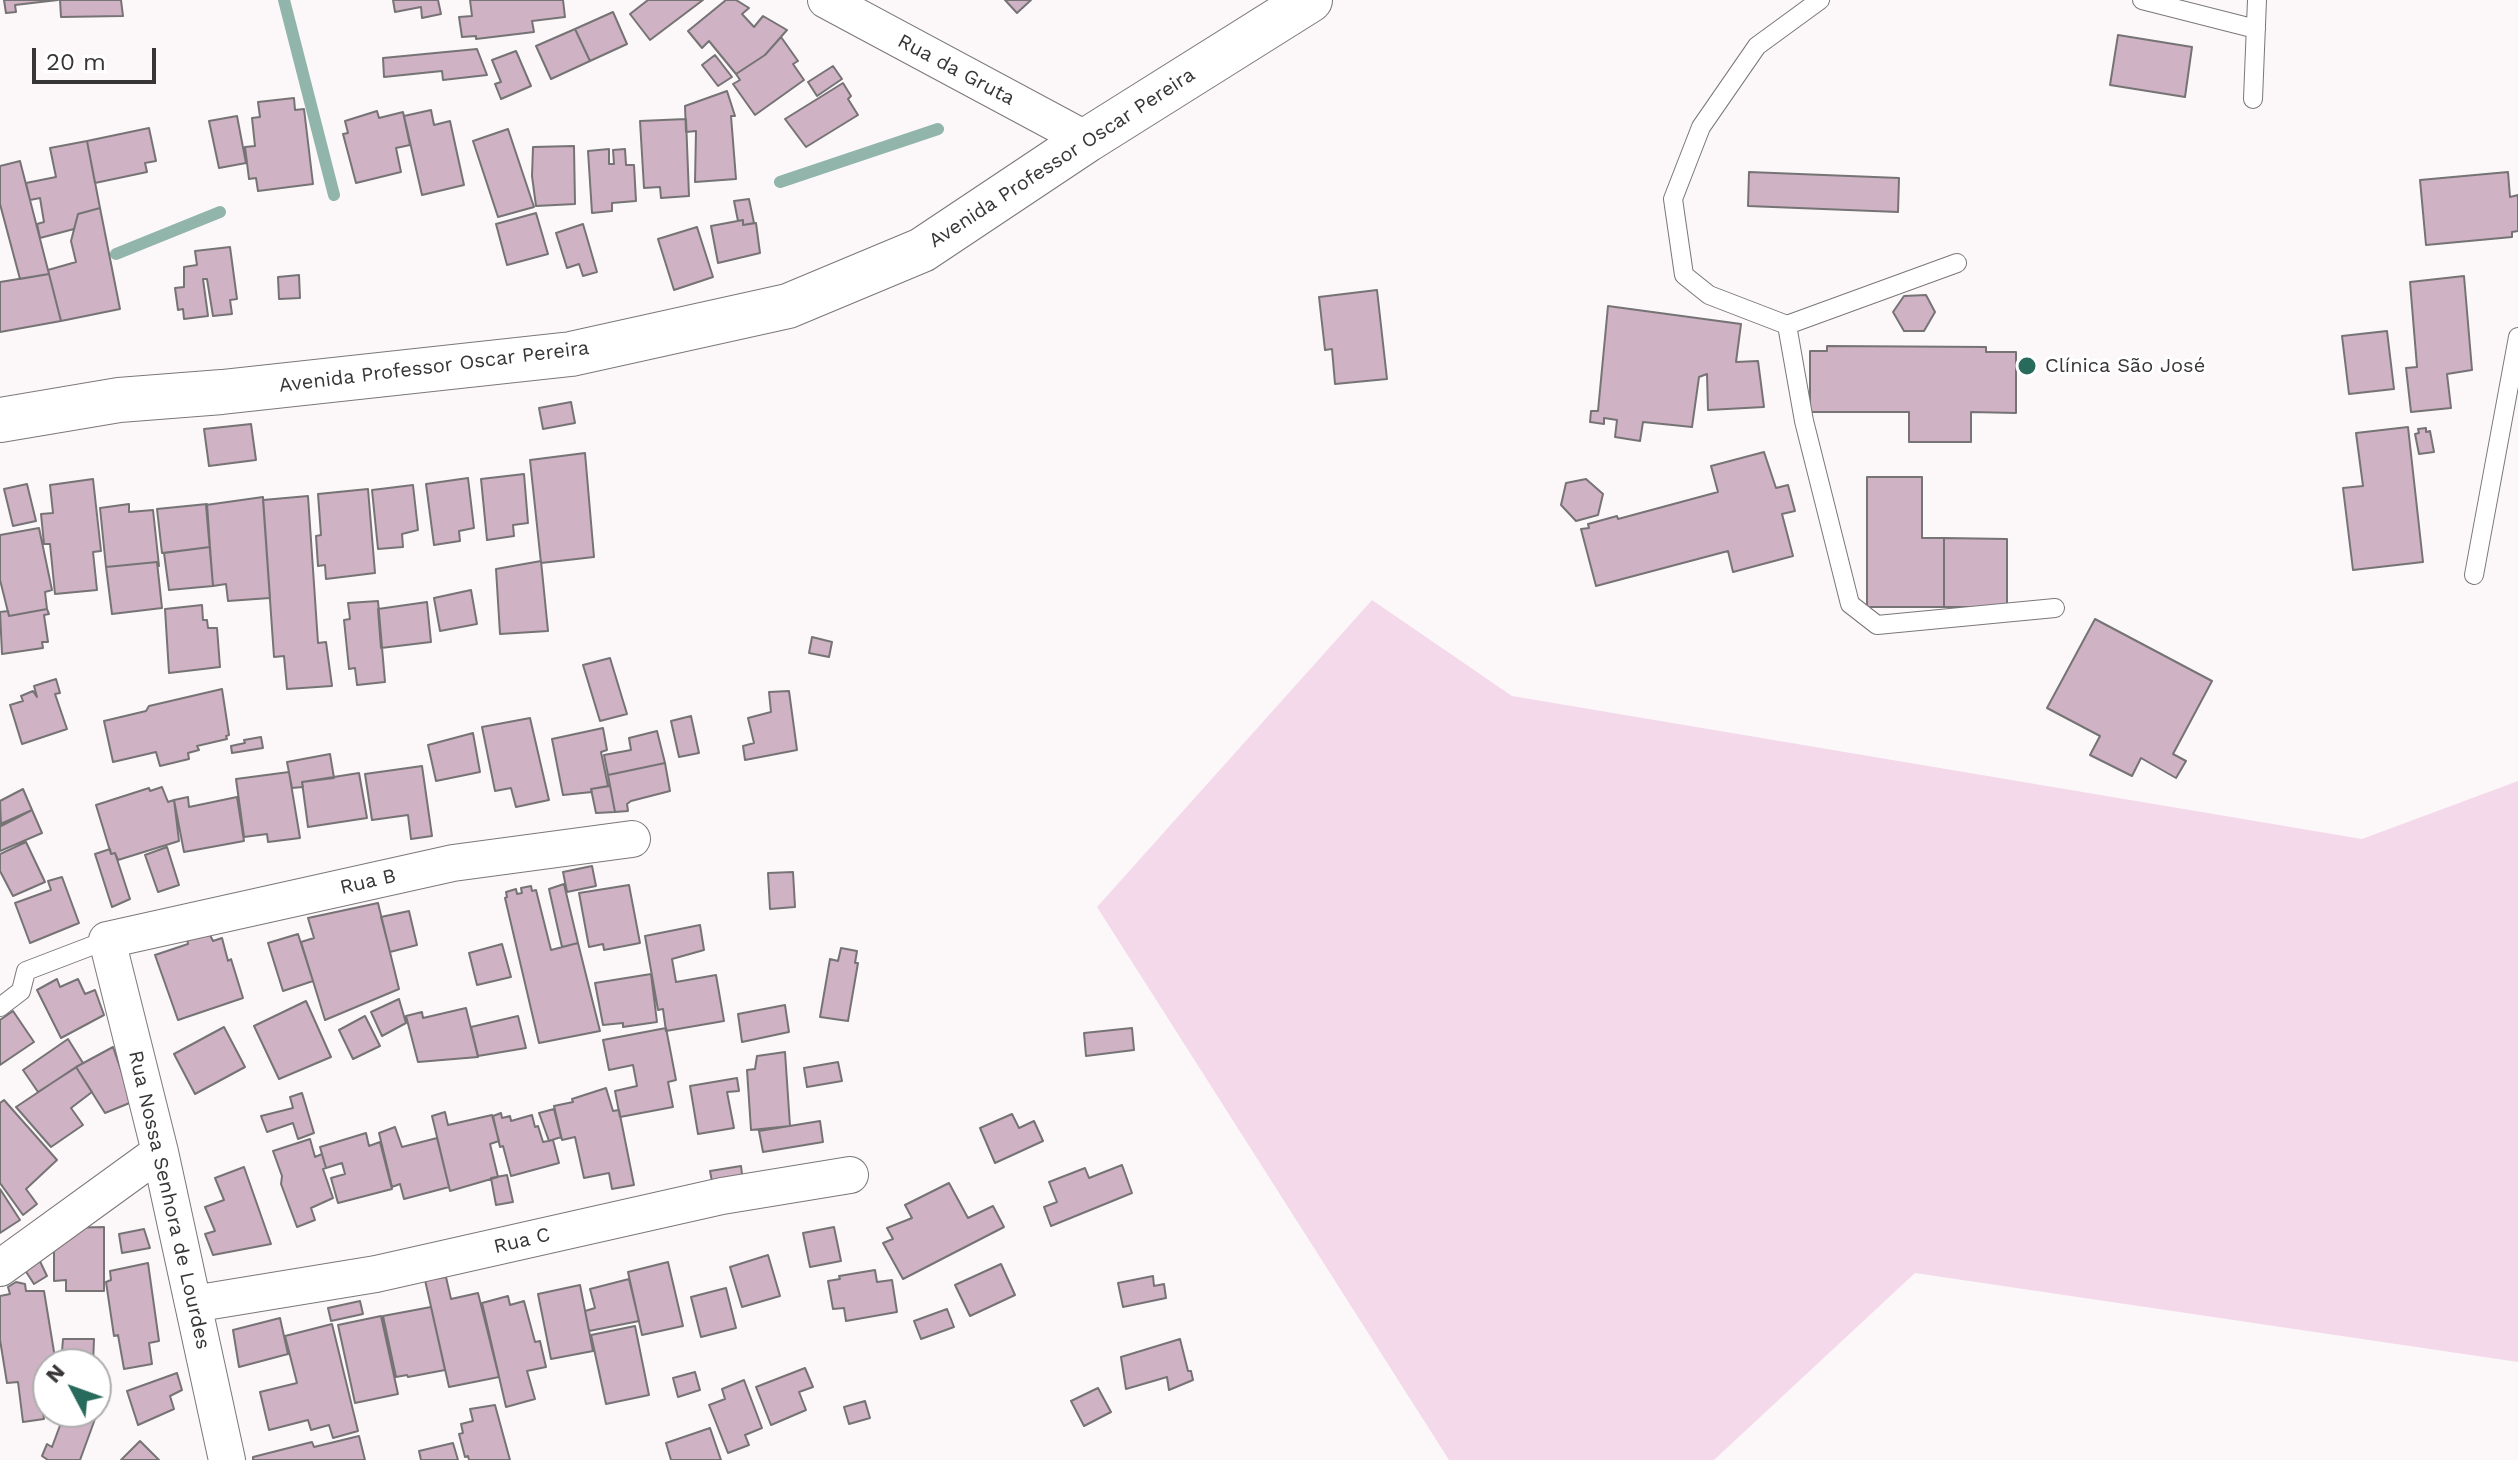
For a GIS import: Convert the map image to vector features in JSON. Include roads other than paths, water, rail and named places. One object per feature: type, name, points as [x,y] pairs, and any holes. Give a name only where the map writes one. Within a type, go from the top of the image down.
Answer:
[{"type":"main road","name":"Avenida Professor Oscar Pereira","points":[[0,420],[119,400],[222,392],[571,354],[788,306],[922,250],[1087,140],[1310,0]]},
{"type":"street","name":"Rua da Gruta","points":[[826,0],[1087,140]]},
{"type":"street","name":"Rua B","points":[[107,940],[453,863],[632,839]]},
{"type":"street","name":"Rua Nossa Senhora de Lourdes","points":[[107,940],[160,1152],[227,1460]]},
{"type":"street","points":[[0,1268],[160,1152]]},
{"type":"street","name":"Rua C","points":[[193,1304],[376,1274],[722,1196],[850,1175]]},
{"type":"lane","points":[[1820,0],[1757,46],[1701,127],[1673,199],[1684,275],[1709,295],[1787,325],[1957,263]]},
{"type":"lane","points":[[2142,0],[2256,29]]},
{"type":"lane","points":[[2253,99],[2257,0]]},
{"type":"lane","points":[[1787,325],[1804,421],[1850,604],[1877,625],[2055,608]]},
{"type":"lane","points":[[2474,575],[2518,337]]},
{"type":"lane","points":[[0,1007],[21,991],[26,971],[107,940]]},
{"type":"waterway","points":[[284,0],[334,195]]},
{"type":"waterway","points":[[780,182],[938,129]]},
{"type":"waterway","points":[[116,254],[220,212]]},
{"type":"place","name":"Clínica São José","points":[[2027,366]]}]
